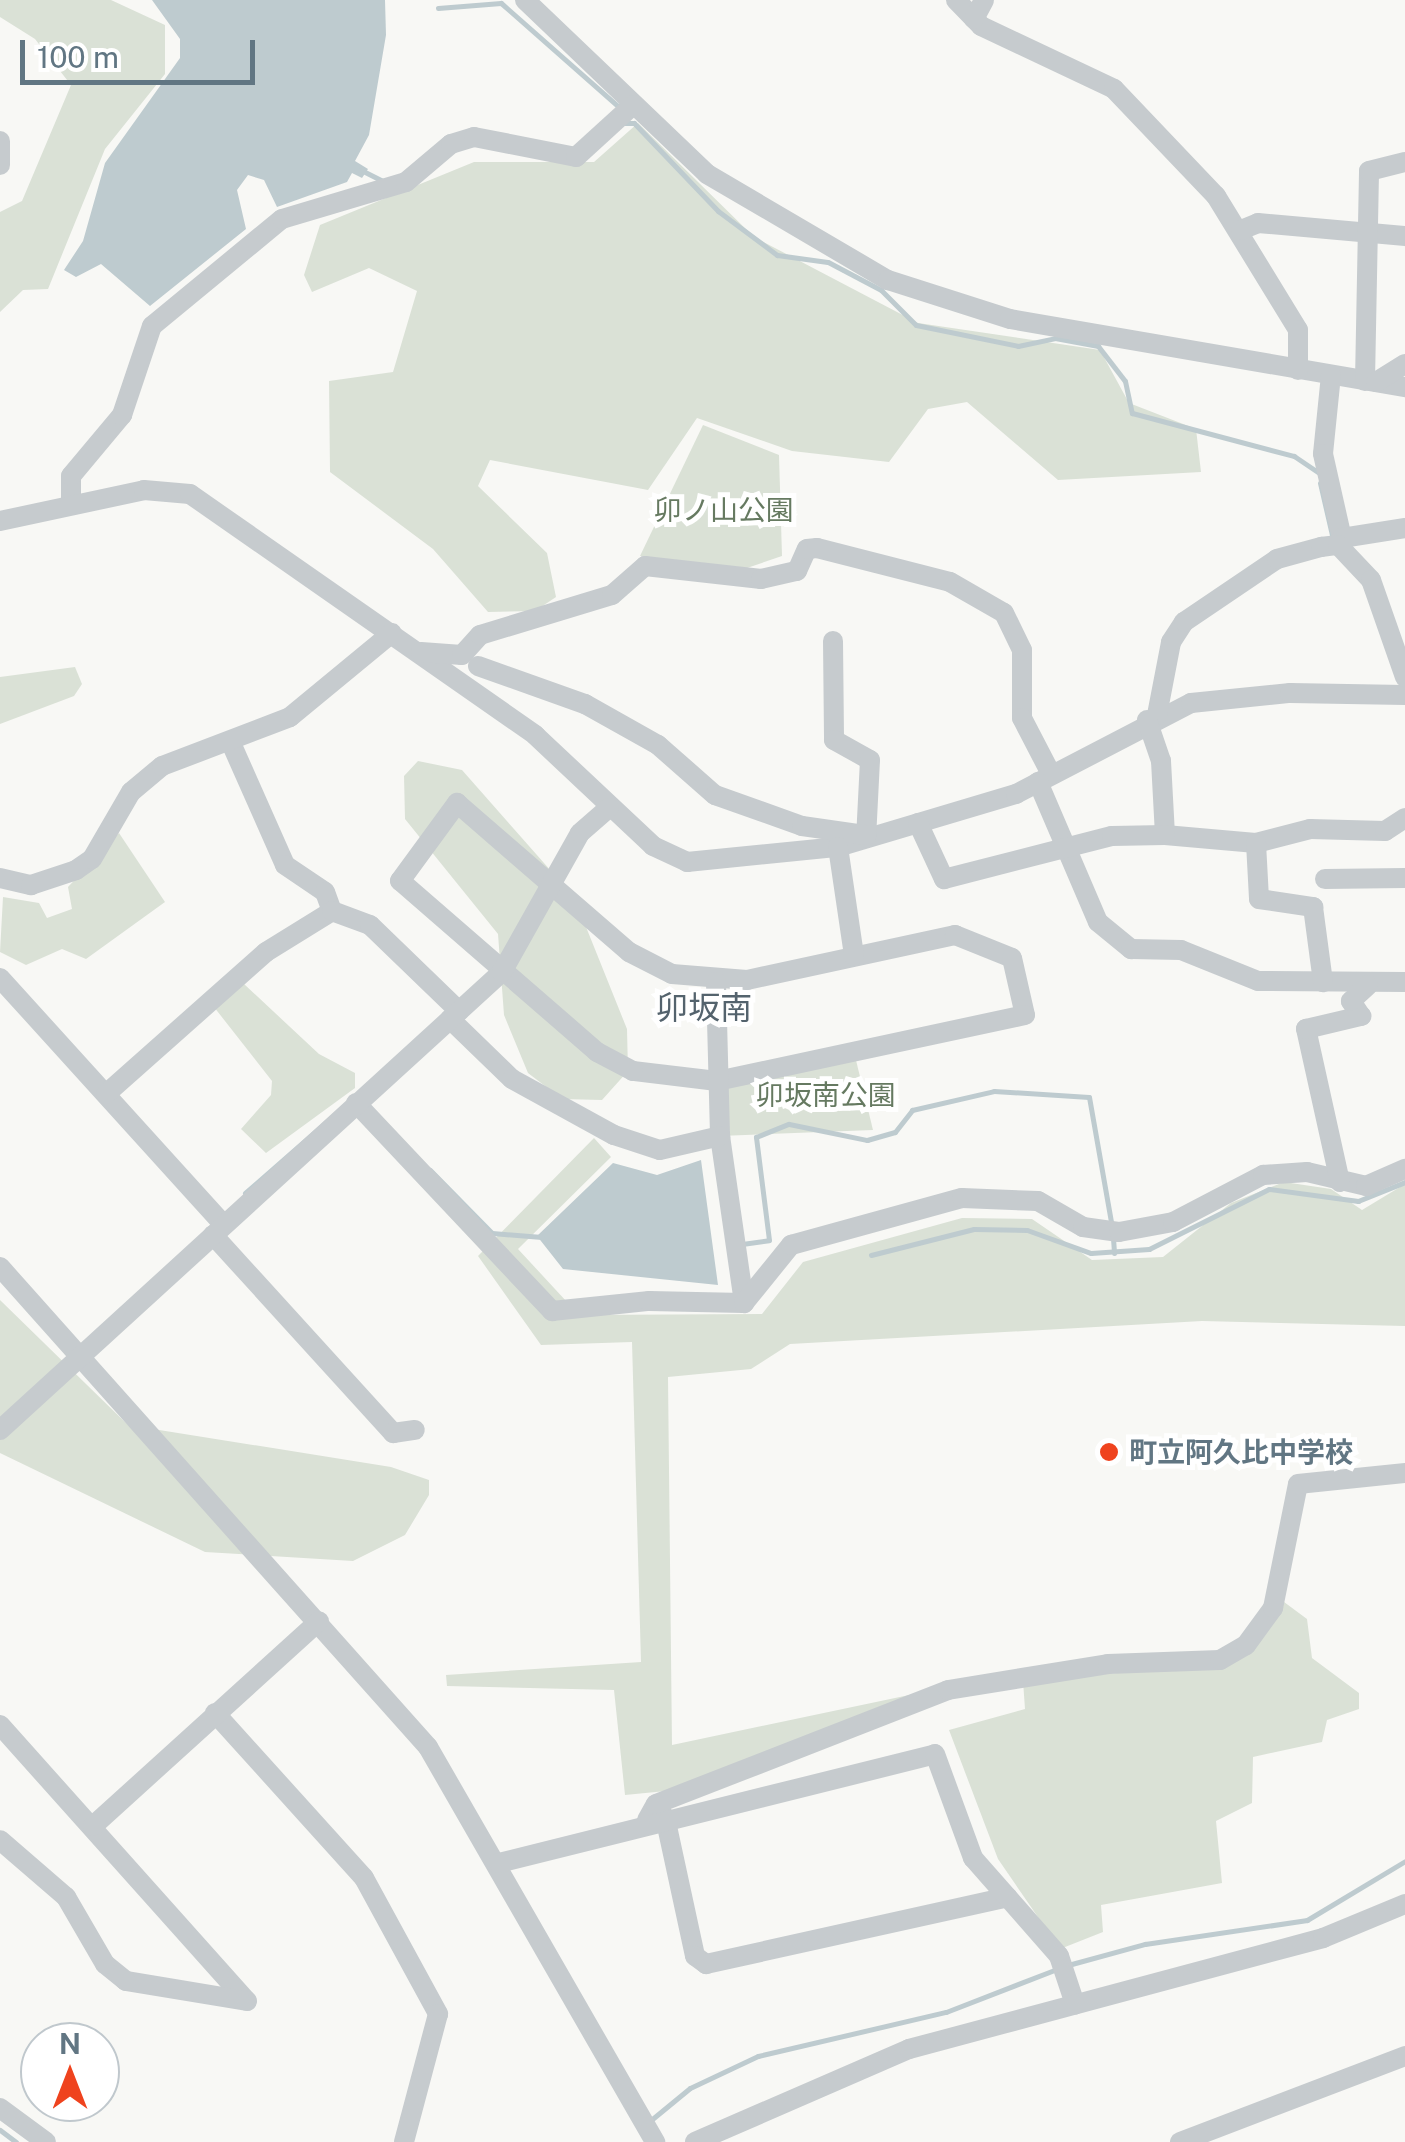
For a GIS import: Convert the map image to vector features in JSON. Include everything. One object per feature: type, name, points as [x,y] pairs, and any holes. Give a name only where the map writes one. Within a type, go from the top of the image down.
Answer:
[{"type":"street","points":[[525,0],[634,105],[743,200],[925,296],[1298,370],[1405,386]]},
{"type":"street","points":[[956,0],[979,9],[1114,89],[1241,230],[1298,330],[1298,370]]},
{"type":"street","points":[[71,506],[71,476],[122,415],[152,326],[264,232],[344,194],[406,182],[461,140],[493,138],[576,157],[634,105]]},
{"type":"street","points":[[0,141],[0,165]]},
{"type":"street","points":[[1370,382],[1368,171],[1405,162]]},
{"type":"street","points":[[1241,230],[1258,223],[1368,236],[1405,236]]},
{"type":"street","points":[[1370,382],[1405,364]]},
{"type":"street","points":[[1331,375],[1322,454],[1340,542],[1371,580],[1405,677]]},
{"type":"street","points":[[0,521],[144,490],[190,494],[535,734],[609,808],[687,862],[838,848],[1045,778],[1152,718],[1262,695],[1405,695]]},
{"type":"street","points":[[1166,834],[1161,761],[1152,718],[1171,642],[1184,622],[1277,559],[1405,528]]},
{"type":"street","points":[[420,653],[426,647],[462,655],[480,635],[612,596],[645,566],[707,579],[762,579],[797,570],[807,550],[817,548],[950,582],[1004,613],[1022,650],[1022,718],[1098,922],[1131,949],[1181,950],[1258,981],[1368,985],[1405,982]]},
{"type":"street","points":[[0,878],[31,884],[76,870],[92,859],[146,779],[290,717],[392,633]]},
{"type":"street","points":[[833,642],[834,740],[870,760],[866,836]]},
{"type":"street","points":[[478,666],[585,704],[658,745],[698,785],[744,808],[866,836]]},
{"type":"street","points":[[231,743],[285,866],[325,892],[332,911],[370,925],[512,1079],[614,1135],[660,1150],[720,1136]]},
{"type":"street","points":[[457,804],[643,961],[716,982],[955,935],[1012,958],[1024,1015],[717,1081],[672,1081],[614,1062],[502,972],[400,881],[457,804]]},
{"type":"street","points":[[0,1430],[502,972],[580,833],[609,808]]},
{"type":"street","points":[[918,823],[944,879],[1068,848],[1166,834],[1256,843],[1310,829],[1384,831],[1405,818]]},
{"type":"street","points":[[1256,843],[1259,899],[1313,907],[1323,982]]},
{"type":"street","points":[[838,848],[854,956]]},
{"type":"street","points":[[1325,878],[1405,878]]},
{"type":"street","points":[[106,1094],[266,952],[332,911]]},
{"type":"street","points":[[0,978],[106,1094],[393,1433],[415,1430]]},
{"type":"street","points":[[716,982],[720,1136],[744,1303]]},
{"type":"street","points":[[1340,1182],[1306,1030],[1361,1016],[1351,1002],[1368,985]]},
{"type":"street","points":[[356,1103],[542,1307],[744,1303]]},
{"type":"street","points":[[744,1303],[790,1245],[962,1198],[1038,1202],[1083,1227],[1119,1232],[1173,1222],[1263,1175],[1308,1172],[1366,1186],[1405,1169]]},
{"type":"street","points":[[0,1267],[319,1620],[428,1747],[499,1862],[650,2132]]},
{"type":"street","points":[[1008,1896],[706,1964],[695,1956],[656,1819],[656,1804],[948,1690],[1108,1664],[1220,1660],[1246,1645],[1273,1608],[1298,1484],[1405,1473]]},
{"type":"street","points":[[93,1826],[319,1620]]},
{"type":"street","points":[[215,1713],[364,1878],[438,2014],[404,2142]]},
{"type":"street","points":[[0,1724],[247,2002],[126,1980],[105,1964],[66,1896],[0,1840]]},
{"type":"street","points":[[499,1862],[656,1819],[935,1754],[972,1858],[1059,1956],[1074,1995]]},
{"type":"street","points":[[695,2142],[857,2067],[1074,1995],[1323,1938],[1405,1904]]},
{"type":"street","points":[[1180,2142],[1405,2056]]},
{"type":"street","points":[[0,2108],[46,2142]]},
{"type":"green space","points":[[0,0],[111,0],[165,25],[165,74],[105,149],[48,289],[23,290],[0,312],[0,212],[22,201],[71,85],[35,39],[0,17]]},
{"type":"green space","points":[[638,123],[754,237],[918,323],[1100,350],[1129,403],[1196,429],[1201,472],[1058,480],[967,402],[928,409],[889,462],[792,451],[697,418],[648,490],[490,460],[478,486],[547,553],[556,597],[535,611],[488,612],[433,549],[330,472],[329,381],[393,372],[417,291],[369,268],[312,292],[304,275],[320,225],[474,162],[594,162]]},
{"type":"green space","name":"卯ノ山公園","points":[[703,425],[779,455],[782,556],[747,568],[640,556]]},
{"type":"green space","points":[[75,667],[82,684],[74,696],[0,724],[0,677]]},
{"type":"green space","points":[[418,761],[462,770],[574,897],[627,1029],[628,1071],[602,1100],[562,1099],[528,1073],[504,1015],[498,934],[405,819],[404,776]]},
{"type":"green space","points":[[119,833],[165,902],[86,959],[62,949],[26,965],[0,952],[3,897],[39,903],[47,918],[72,909],[68,887]]},
{"type":"green space","points":[[244,984],[319,1054],[355,1073],[355,1088],[266,1153],[241,1129],[271,1095],[272,1081],[214,1007]]},
{"type":"green space","name":"卯坂南公園","points":[[854,1052],[873,1130],[720,1136],[717,1081]]},
{"type":"green space","points":[[594,1138],[611,1157],[518,1249],[579,1315],[762,1314],[803,1262],[962,1218],[1032,1219],[1092,1260],[1163,1257],[1231,1203],[1284,1182],[1331,1189],[1362,1210],[1405,1184],[1405,1326],[1202,1321],[790,1344],[751,1369],[668,1377],[672,1745],[933,1690],[676,1790],[625,1795],[614,1690],[447,1686],[446,1675],[641,1662],[632,1342],[541,1345],[478,1256]]},
{"type":"green space","points":[[0,1300],[128,1425],[391,1467],[429,1480],[429,1495],[405,1535],[353,1561],[205,1552],[0,1453]]},
{"type":"green space","points":[[1280,1599],[1307,1619],[1312,1658],[1359,1693],[1359,1709],[1327,1720],[1322,1742],[1253,1757],[1252,1803],[1216,1821],[1222,1883],[1101,1905],[1103,1932],[1060,1949],[998,1859],[949,1730],[1025,1709],[1023,1681],[1224,1664]]},
{"type":"shaded area","points":[[152,0],[385,0],[386,35],[369,135],[355,161],[368,169],[362,178],[352,173],[347,182],[277,207],[264,180],[248,175],[237,190],[246,229],[150,306],[101,264],[76,277],[64,270],[83,241],[105,163],[180,58],[180,39]]},
{"type":"shaded area","points":[[701,1160],[718,1285],[563,1269],[537,1236],[613,1163],[657,1175]]},
{"type":"waterway","points":[[438,8],[501,3],[619,107]]},
{"type":"waterway","points":[[624,123],[634,123],[718,211],[777,255],[828,262],[881,290],[916,325],[1018,346],[1055,338],[1098,346],[1125,381],[1132,413],[1294,456],[1318,472]]},
{"type":"waterway","points":[[361,170],[383,181]]},
{"type":"waterway","points":[[1320,483],[1332,535]]},
{"type":"waterway","points":[[742,1244],[769,1240],[756,1137],[789,1124],[867,1140],[895,1132],[912,1110],[994,1091],[1089,1097],[1112,1227]]},
{"type":"waterway","points":[[245,1193],[358,1094]]},
{"type":"waterway","points":[[430,1170],[492,1233],[542,1237]]},
{"type":"waterway","points":[[871,1255],[974,1229],[1027,1230],[1091,1253],[1149,1249],[1269,1189],[1358,1201],[1405,1182]]},
{"type":"waterway","points":[[1113,1238],[1114,1253]]},
{"type":"waterway","points":[[1068,1965],[1145,1944],[1307,1920],[1405,1861]]},
{"type":"waterway","points":[[651,2120],[690,2088],[758,2056],[946,2012],[1057,1969]]},
{"type":"waterway","points":[[0,2130],[16,2142]]},
{"type":"place","name":"町立阿久比中学校","points":[[1109,1452]]},
{"type":"district","name":"卯坂南","points":[[704,1008]]}]
